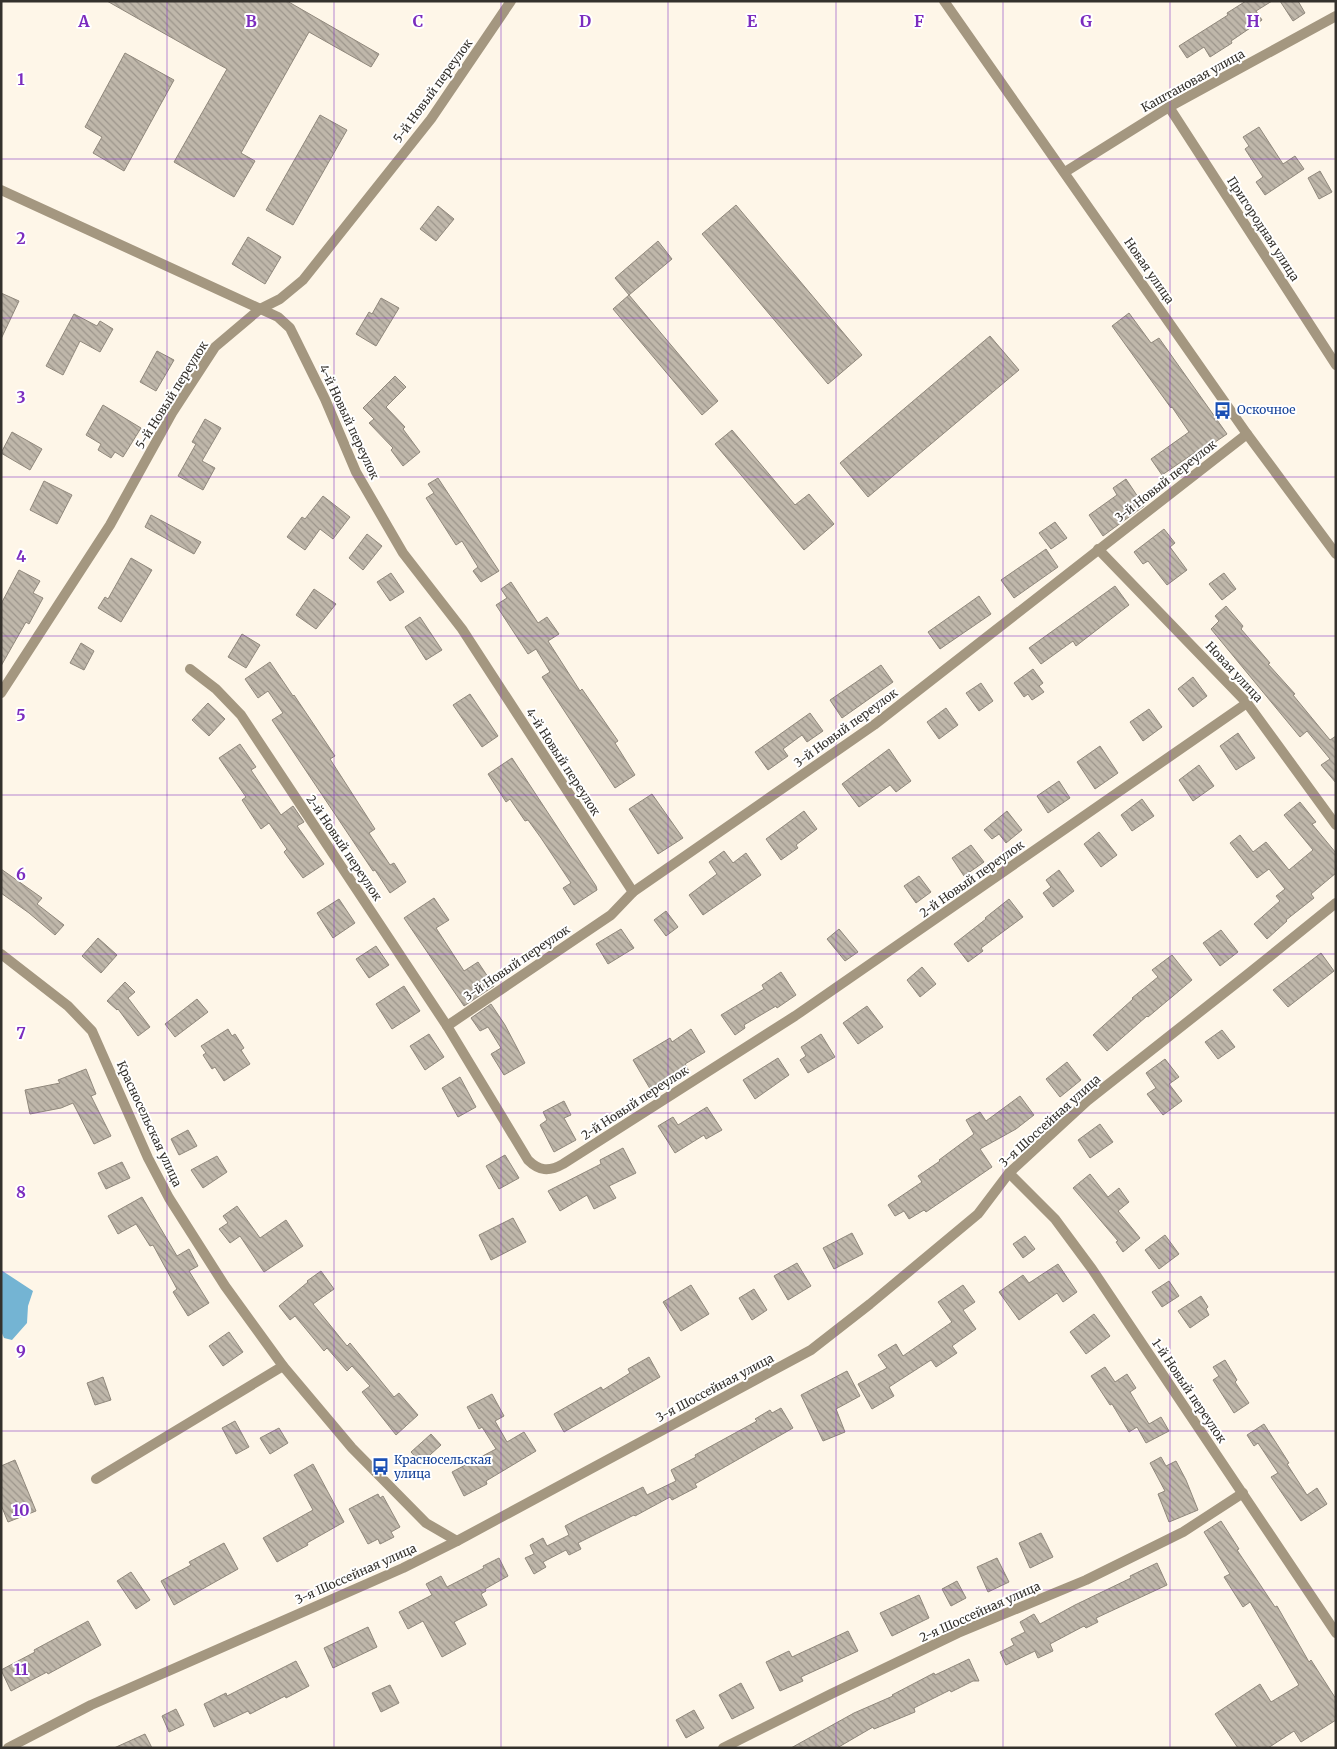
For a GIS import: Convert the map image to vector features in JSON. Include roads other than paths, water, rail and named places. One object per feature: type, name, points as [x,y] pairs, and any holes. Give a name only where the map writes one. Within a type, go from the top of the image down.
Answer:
[{"type":"street","name":"5-й Новый переулок","points":[[1,693],[110,525],[172,413],[215,346],[260,309],[280,299],[303,280],[431,119],[511,1]]},
{"type":"street","name":"Новая улица","points":[[944,1],[1066,172],[1247,434],[1336,554]]},
{"type":"street","name":"Каштановая улица","points":[[1066,172],[1169,107],[1336,16]]},
{"type":"street","name":"Пригородная улица","points":[[1169,107],[1336,365]]},
{"type":"street","name":"4-й Новый переулок","points":[[1,190],[278,317],[290,328],[325,399],[356,472],[403,553],[462,629],[633,892]]},
{"type":"street","name":"3-й Новый переулок","points":[[447,1026],[611,915],[633,892],[874,724],[1247,434]]},
{"type":"street","name":"Новая улица","points":[[1098,549],[1247,702],[1336,824]]},
{"type":"street","name":"2-й Новый переулок","points":[[190,669],[216,689],[241,715],[447,1026],[528,1160],[536,1167],[545,1170],[554,1169],[795,1016],[1247,702]]},
{"type":"street","name":"3-я Шоссейная улица","points":[[8,1748],[91,1705],[403,1568],[457,1541],[811,1350],[870,1304],[978,1214],[1010,1172],[1087,1101],[1336,903]]},
{"type":"street","name":"Красносельская улица","points":[[1,954],[68,1006],[92,1031],[148,1158],[169,1198],[225,1286],[283,1366],[352,1448],[426,1523],[457,1541]]},
{"type":"street","name":"1-й Новый переулок","points":[[1010,1172],[1055,1220],[1092,1269],[1336,1634]]},
{"type":"street","points":[[96,1479],[283,1366]]},
{"type":"street","name":"2-я Шоссейная улица","points":[[723,1748],[958,1633],[1086,1580],[1183,1532],[1243,1493]]},
{"type":"water","points":[[1,1270],[33,1291],[28,1306],[27,1323],[12,1340],[4,1338],[1,1331]]},
{"type":"place","name":"Оскочное","points":[[1223,410]]},
{"type":"place","name":"Красносельская улица","points":[[380,1467]]}]
